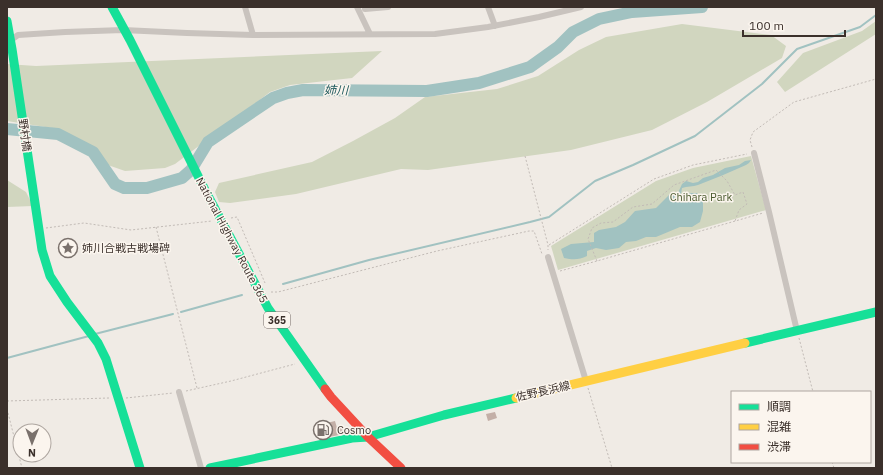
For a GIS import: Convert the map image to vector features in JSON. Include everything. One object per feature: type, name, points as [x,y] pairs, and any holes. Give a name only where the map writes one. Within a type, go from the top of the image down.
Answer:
[{"type":"main road","name":"National Highway Route 365","points":[[112,7],[205,190],[268,308],[332,397],[368,437],[401,468]]},
{"type":"main road","name":"野村橋","points":[[7,21],[42,250],[50,276],[67,302],[98,343],[106,359],[140,468]]},
{"type":"main road","name":"佐野長浜線","points":[[210,468],[352,438],[368,437],[444,414],[876,312]]},
{"type":"street","points":[[245,7],[253,35]]},
{"type":"street","points":[[357,7],[370,34]]},
{"type":"street","points":[[365,7],[365,9],[388,7]]},
{"type":"street","points":[[488,7],[495,26]]},
{"type":"street","points":[[11,44],[18,35],[123,30],[253,35],[435,34],[495,26],[539,18],[581,7]]},
{"type":"street","points":[[754,153],[797,331]]},
{"type":"street","points":[[548,257],[586,381]]},
{"type":"street","points":[[179,392],[201,468]]},
{"type":"path","points":[[548,245],[654,179],[693,166],[754,153],[750,140],[753,132],[794,102],[876,78]]},
{"type":"path","points":[[438,252],[528,231],[534,231],[544,259],[548,257],[548,245],[525,156]]},
{"type":"path","points":[[597,261],[588,239],[592,228],[601,223],[613,222],[633,207],[652,204],[674,185],[716,170],[727,181],[735,195],[743,192],[747,204],[739,210],[735,221]]},
{"type":"path","points":[[553,272],[769,212]]},
{"type":"path","points":[[156,227],[197,388]]},
{"type":"path","points":[[797,331],[813,391]]},
{"type":"path","points":[[7,401],[119,399],[179,392],[232,381],[292,365],[305,360]]},
{"type":"path","points":[[586,381],[612,468]]},
{"type":"path","points":[[7,409],[22,468]]},
{"type":"green space","points":[[876,21],[876,34],[785,92],[777,82],[803,53],[862,31]]},
{"type":"green space","points":[[682,24],[771,35],[786,46],[782,58],[707,102],[652,130],[571,150],[428,170],[401,169],[296,194],[230,203],[219,202],[215,192],[219,183],[312,162],[395,118],[425,97],[497,89],[538,76],[579,50],[606,37]]},
{"type":"green space","points":[[382,51],[352,78],[290,85],[270,92],[175,164],[165,168],[125,171],[105,164],[92,146],[52,128],[7,121],[7,64],[36,66]]},
{"type":"green space","name":"Chihara Park","points":[[751,156],[766,210],[558,270],[551,246],[656,181],[693,168]]},
{"type":"green space","points":[[7,180],[26,192],[33,206],[7,207]]},
{"type":"water","points":[[751,160],[746,165],[696,186],[682,188],[681,194],[697,193],[703,201],[703,211],[700,222],[692,227],[680,227],[656,237],[646,237],[636,241],[626,242],[619,248],[606,250],[596,248],[587,251],[587,256],[581,258],[564,258],[561,249],[571,244],[594,242],[594,233],[599,230],[616,227],[625,222],[635,211],[656,208],[671,193],[678,193],[682,184],[686,181],[693,183],[698,182],[703,178],[713,175],[725,168],[739,165],[745,161]]},
{"type":"building","points":[[495,412],[497,418],[488,421],[486,414]]},
{"type":"building","name":"Cosmo","points":[[335,421],[337,428],[344,427],[347,431],[344,434],[329,437],[328,431],[319,433],[318,431],[315,432],[314,426]]},
{"type":"waterway","name":"姉川","points":[[7,129],[58,134],[93,152],[115,184],[124,188],[147,188],[182,178],[191,170],[208,142],[273,98],[287,93],[303,90],[427,91],[479,83],[530,67],[558,47],[573,32],[599,19],[632,12],[702,7]]},
{"type":"waterway","points":[[283,284],[369,260],[549,217],[595,181],[695,136],[762,84],[797,49],[860,27],[876,15]]},
{"type":"waterway","points":[[181,312],[242,295]]},
{"type":"waterway","points":[[95,334],[173,314]]},
{"type":"waterway","points":[[7,358],[89,336]]},
{"type":"traffic: fast","points":[[112,7],[205,190],[268,308],[325,389]]},
{"type":"traffic: fast","points":[[7,21],[42,250],[50,276],[67,302],[98,343],[106,359],[140,468]]},
{"type":"traffic: fast","points":[[745,343],[876,312]]},
{"type":"traffic: fast","points":[[210,468],[352,438],[368,437],[444,415],[516,398]]},
{"type":"traffic: slow","points":[[516,398],[745,343]]},
{"type":"traffic: jam","points":[[325,389],[368,437],[401,468]]},
{"type":"place","name":"姉川合戦古戦場碑","points":[[68,248]]},
{"type":"place","name":"Cosmo","points":[[323,430]]}]
